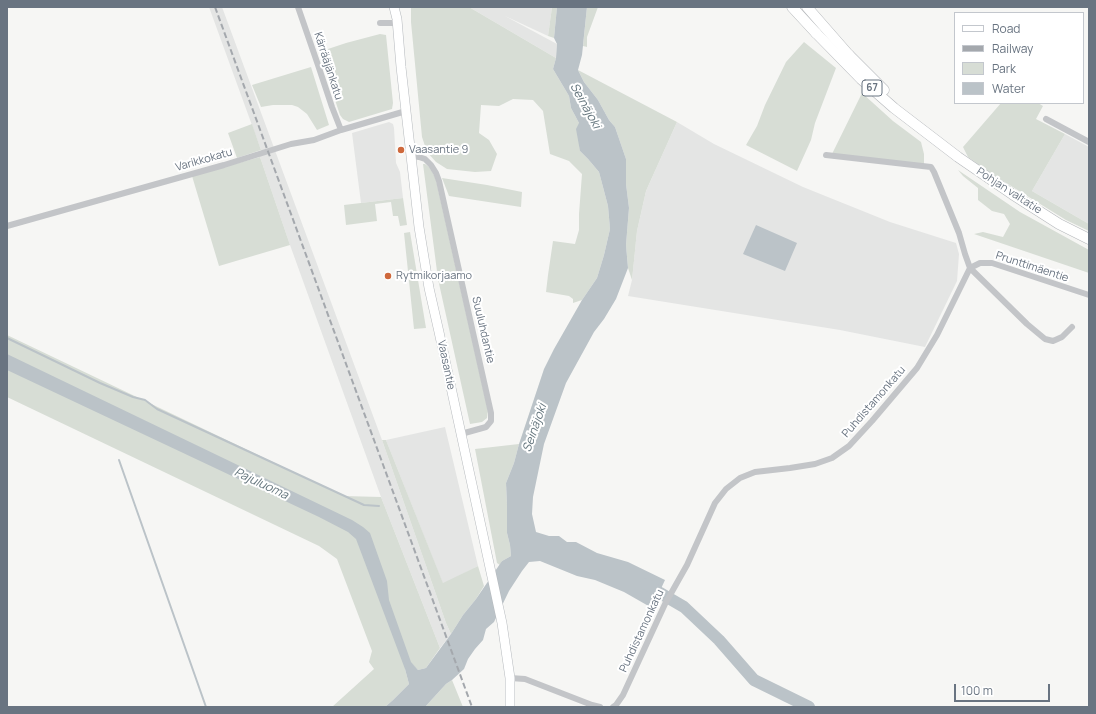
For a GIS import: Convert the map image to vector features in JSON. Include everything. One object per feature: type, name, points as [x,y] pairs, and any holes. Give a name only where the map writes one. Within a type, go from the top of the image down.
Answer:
[{"type":"main road","name":"Vaasantie","points":[[394,7],[397,21],[419,227],[429,288],[502,623],[510,678],[510,707]]},
{"type":"main road","name":"Vaasantie","points":[[397,21],[400,7]]},
{"type":"main road","name":"Pohjan valtatie","points":[[792,7],[861,79],[894,108],[958,157],[1012,194],[1089,240]]},
{"type":"main road","name":"Pohjan valtatie","points":[[807,7],[849,55],[933,137]]},
{"type":"street","name":"Kärrääjänkatu","points":[[298,7],[341,130]]},
{"type":"street","points":[[380,23],[397,21]]},
{"type":"street","name":"Varikkokatu","points":[[7,226],[224,165],[291,144],[314,140],[341,130],[406,111]]},
{"type":"street","points":[[1046,119],[1089,142]]},
{"type":"street","points":[[826,155],[931,167],[959,233],[970,268],[1027,324],[1045,339],[1053,341],[1062,337],[1072,327]]},
{"type":"street","name":"Suuluhdantie","points":[[411,156],[425,159],[436,173],[439,181],[491,413],[491,421],[486,427],[461,434]]},
{"type":"street","name":"Prunttimäentie","points":[[970,268],[980,263],[992,263],[1089,295]]},
{"type":"street","name":"Puhdistamonkatu","points":[[613,707],[623,695],[665,604],[687,565],[715,503],[726,489],[740,478],[755,472],[815,464],[832,458],[849,446],[872,422],[917,368],[936,335],[970,268]]},
{"type":"street","points":[[510,678],[525,679],[600,707]]},
{"type":"shaded area","points":[[209,7],[222,7],[382,440],[451,634],[440,648],[381,497],[290,245],[260,157],[261,150]]},
{"type":"shaded area","points":[[469,7],[552,7],[548,36],[505,16],[557,44],[556,58]]},
{"type":"shaded area","points":[[389,122],[393,124],[394,128],[396,163],[400,172],[403,198],[361,203],[352,133]]},
{"type":"shaded area","points":[[677,122],[714,144],[803,187],[890,222],[956,243],[959,254],[957,281],[925,347],[840,330],[628,296],[632,280],[637,231],[646,191]]},
{"type":"shaded area","points":[[1065,134],[1089,147],[1089,224],[1032,191]]},
{"type":"shaded area","points":[[445,427],[478,566],[443,584],[386,440]]},
{"type":"green space","points":[[411,7],[469,7],[556,58],[553,69],[569,96],[571,108],[579,123],[580,151],[599,172],[608,206],[610,229],[604,255],[597,278],[582,300],[573,303],[573,299],[569,296],[546,292],[553,241],[575,244],[579,230],[582,174],[569,161],[550,154],[543,111],[533,100],[513,99],[499,106],[481,105],[479,133],[489,140],[497,154],[491,171],[475,172],[447,169],[436,162],[427,152],[422,137],[411,22]]},
{"type":"green space","points":[[552,7],[557,7],[554,38],[548,36]]},
{"type":"green space","points":[[587,7],[598,7],[587,37],[587,47],[583,46]]},
{"type":"green space","points":[[380,34],[386,35],[393,103],[392,109],[349,122],[343,119],[340,115],[319,52]]},
{"type":"green space","points":[[804,42],[836,68],[815,123],[811,140],[797,171],[746,145],[757,126],[765,105],[786,62]]},
{"type":"green space","points":[[311,67],[329,125],[317,130],[307,114],[298,107],[292,105],[273,105],[261,107],[252,85]]},
{"type":"green space","points":[[578,70],[677,122],[646,191],[637,231],[632,280],[628,268],[626,245],[629,208],[626,184],[626,159],[615,127],[609,120],[598,100],[584,82]]},
{"type":"green space","points":[[862,93],[893,121],[921,142],[924,154],[924,164],[832,154]]},
{"type":"green space","points":[[1000,104],[1040,104],[1043,106],[1036,119],[1065,134],[1032,191],[1089,224],[1089,231],[1066,220],[990,173],[968,157],[963,147]]},
{"type":"green space","points":[[252,124],[261,150],[237,158],[228,133]]},
{"type":"green space","points":[[260,157],[290,245],[219,266],[192,176]]},
{"type":"green space","points":[[423,164],[429,167],[436,180],[488,411],[487,418],[482,422],[470,424],[438,279]]},
{"type":"green space","points":[[958,170],[1020,212],[1089,250],[1089,273],[974,234],[983,232],[1003,237],[1010,224],[1004,214],[992,211],[978,200],[978,188]]},
{"type":"green space","points":[[442,178],[522,192],[521,207],[449,196]]},
{"type":"green space","points":[[403,198],[407,225],[400,226],[398,216],[393,216],[391,202],[375,204],[377,221],[346,225],[344,205]]},
{"type":"green space","points":[[410,232],[426,328],[414,329],[404,233]]},
{"type":"green space","points":[[7,335],[344,496],[381,497],[440,648],[426,668],[418,670],[411,663],[405,669],[409,684],[385,707],[332,707],[374,669],[369,662],[372,651],[337,559],[319,546],[7,397]]},
{"type":"green space","points":[[382,440],[386,440],[443,583],[478,566],[484,586],[451,634],[446,623]]},
{"type":"green space","points":[[519,444],[514,463],[506,483],[507,533],[511,556],[502,561],[500,565],[497,563],[475,449]]},
{"type":"green space","points":[[452,680],[463,707],[425,707],[446,684]]},
{"type":"water","name":"Pajuluoma","points":[[557,7],[587,7],[582,55],[578,70],[584,82],[598,100],[609,120],[615,127],[626,159],[626,184],[629,208],[626,245],[628,268],[616,299],[594,332],[566,383],[544,444],[533,497],[532,514],[536,532],[549,536],[559,536],[567,542],[576,542],[597,553],[628,562],[665,580],[652,608],[624,592],[595,580],[577,576],[540,561],[529,562],[509,591],[494,622],[486,629],[483,640],[468,659],[464,669],[446,684],[425,707],[385,707],[409,684],[405,669],[356,539],[348,532],[319,517],[7,370],[7,354],[352,520],[363,527],[370,533],[387,581],[389,600],[411,662],[418,670],[426,668],[502,561],[511,556],[507,533],[506,483],[514,463],[544,369],[582,300],[597,278],[610,229],[608,206],[599,172],[580,151],[576,129],[579,123],[571,108],[569,96],[553,69],[556,58],[557,44],[554,38]]},
{"type":"water","points":[[756,225],[797,243],[785,271],[743,254]]},
{"type":"waterway","points":[[7,338],[100,383],[133,397],[145,400],[157,409],[364,505],[379,506]]},
{"type":"waterway","points":[[119,460],[206,707]]},
{"type":"waterway","name":"Seinäjoki","points":[[646,584],[684,607],[719,640],[754,680],[809,707]]},
{"type":"railway","points":[[215,7],[472,707]]},
{"type":"place","name":"Vaasantie 9","points":[[401,150]]},
{"type":"place","name":"Rytmikorjaamo","points":[[388,276]]}]
